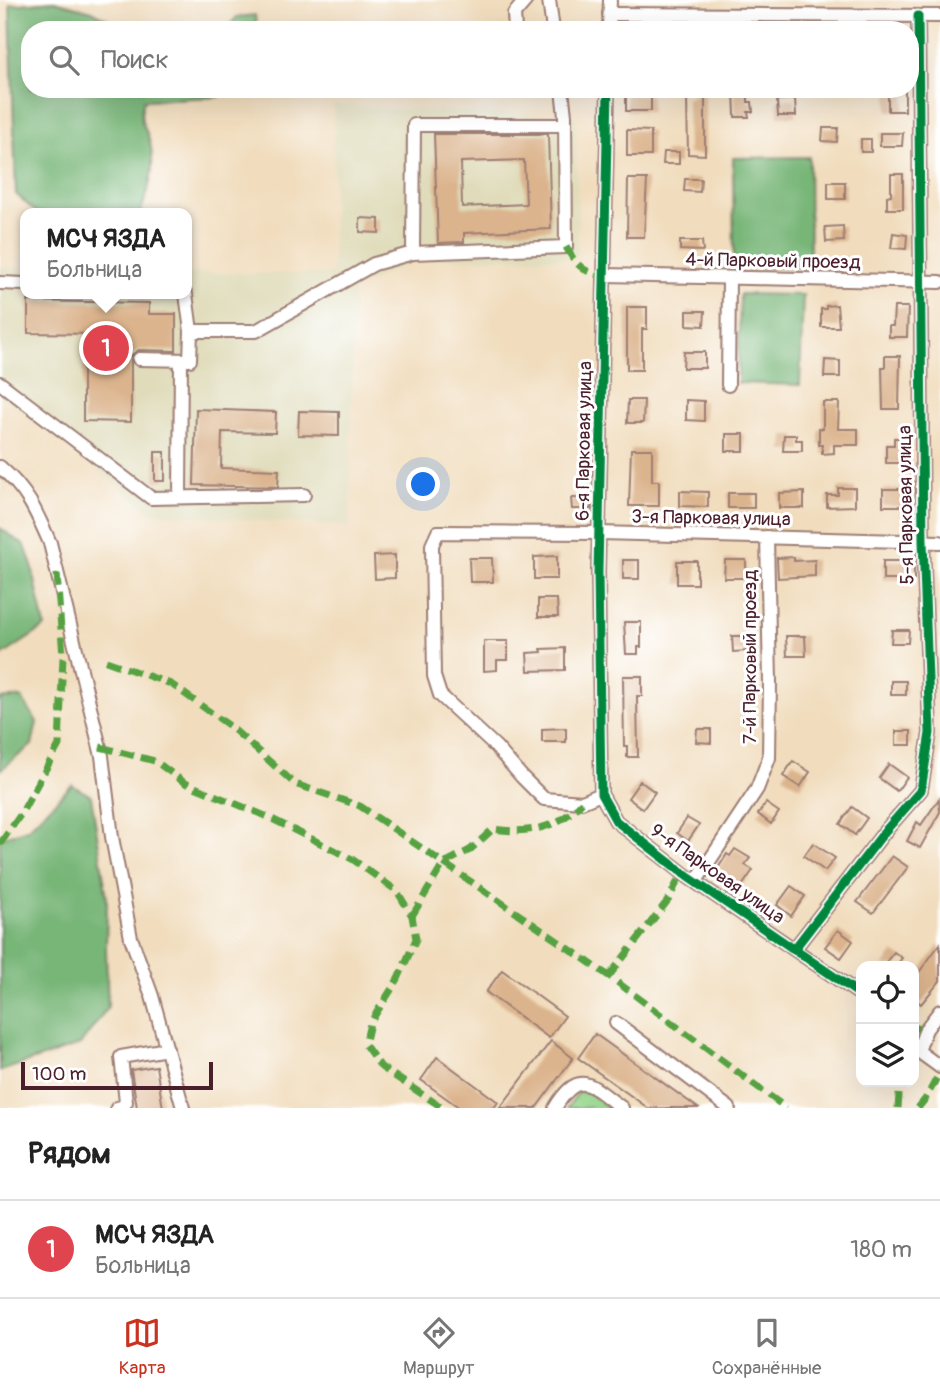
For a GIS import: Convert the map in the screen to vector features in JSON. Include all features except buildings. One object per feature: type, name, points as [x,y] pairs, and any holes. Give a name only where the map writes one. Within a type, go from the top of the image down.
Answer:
[{"type":"street","points":[[514,21],[514,14],[526,0]]},
{"type":"street","points":[[549,0],[552,21]]},
{"type":"street","points":[[609,21],[610,0]]},
{"type":"street","points":[[609,14],[940,16]]},
{"type":"street","name":"5-я Парковая улица","points":[[918,16],[918,21]]},
{"type":"street","points":[[191,331],[256,331],[374,264],[414,253],[566,247],[563,98]]},
{"type":"street","name":"6-я Парковая улица","points":[[601,793],[599,533],[608,98]]},
{"type":"street","name":"5-я Парковая улица","points":[[795,948],[886,830],[921,790],[930,733],[923,541],[918,98]]},
{"type":"street","points":[[414,253],[415,125],[565,125]]},
{"type":"street","name":"4-й Парковый проезд","points":[[605,275],[940,282]]},
{"type":"street","points":[[727,385],[729,278]]},
{"type":"street","points":[[0,283],[20,284]]},
{"type":"street","points":[[139,359],[190,360],[191,331],[187,299]]},
{"type":"street","points":[[180,497],[181,360]]},
{"type":"street","points":[[0,383],[151,498],[304,495]]},
{"type":"street","points":[[0,467],[20,484],[50,543],[102,756],[111,837],[131,938],[152,996],[184,1108]]},
{"type":"street","name":"3-я Парковая улица","points":[[601,793],[582,802],[544,799],[496,747],[440,695],[434,676],[432,545],[438,532],[599,533],[940,542]]},
{"type":"street","name":"7-й Парковый проезд","points":[[696,881],[757,789],[769,758],[767,537]]},
{"type":"street","name":"9-я Парковая улица","points":[[601,793],[616,821],[696,881],[856,991]]},
{"type":"street","points":[[940,1011],[926,1029],[918,1051],[940,1067]]},
{"type":"street","points":[[616,1023],[729,1108]]},
{"type":"street","points":[[916,1024],[926,1029]]},
{"type":"street","points":[[117,1108],[126,1102],[121,1057],[167,1049]]},
{"type":"street","points":[[555,1108],[562,1096],[576,1083],[586,1083],[622,1108]]},
{"type":"shaded area","points":[[334,105],[576,117],[578,255],[573,258],[416,259],[354,290],[349,527],[152,513],[0,395],[0,267],[20,268],[20,299],[192,299],[192,273],[332,274]]},
{"type":"green space","points":[[54,1],[92,11],[111,21],[21,21],[21,98],[194,98],[144,100],[141,115],[150,141],[152,165],[142,208],[31,208],[16,194],[10,5]]},
{"type":"green space","points":[[255,15],[256,21],[233,21],[237,17]]},
{"type":"green space","points":[[809,157],[810,267],[734,268],[733,158]]},
{"type":"green space","points":[[740,294],[803,295],[800,385],[738,383]]},
{"type":"green space","points":[[0,528],[25,546],[45,627],[0,657]]},
{"type":"green space","points":[[21,697],[37,722],[32,745],[0,770],[0,699]]},
{"type":"green space","points":[[72,785],[91,796],[107,898],[108,1007],[80,1045],[0,1071],[0,838],[27,829]]},
{"type":"green space","points":[[587,1091],[610,1108],[567,1108],[578,1093]]},
{"type":"marked path","points":[[566,247],[581,267],[591,273],[605,275]]},
{"type":"marked path","points":[[0,844],[21,814],[59,745],[63,657],[57,573]]},
{"type":"marked path","points":[[106,661],[171,684],[231,727],[295,784],[360,806],[609,976],[786,1108]]},
{"type":"marked path","points":[[100,747],[155,761],[185,783],[268,817],[352,859],[397,891],[412,916],[416,939],[398,979],[370,1023],[365,1045],[381,1067],[443,1108]]},
{"type":"marked path","points":[[412,916],[444,863],[470,850],[493,829],[518,831],[542,828],[563,818],[582,802]]},
{"type":"marked path","points":[[609,976],[669,899],[682,872]]},
{"type":"marked path","points":[[918,1108],[940,1072]]},
{"type":"marked path","points":[[898,1108],[900,1087]]},
{"type":"cycle path","points":[[918,16],[918,21]]},
{"type":"cycle path","points":[[608,98],[598,572],[601,794],[616,821],[688,877],[856,992]]},
{"type":"cycle path","points":[[795,948],[886,830],[921,790],[930,733],[923,541],[919,98]]},
{"type":"place","name":"МСЧ ЯЗДА","points":[[106,348]]}]
